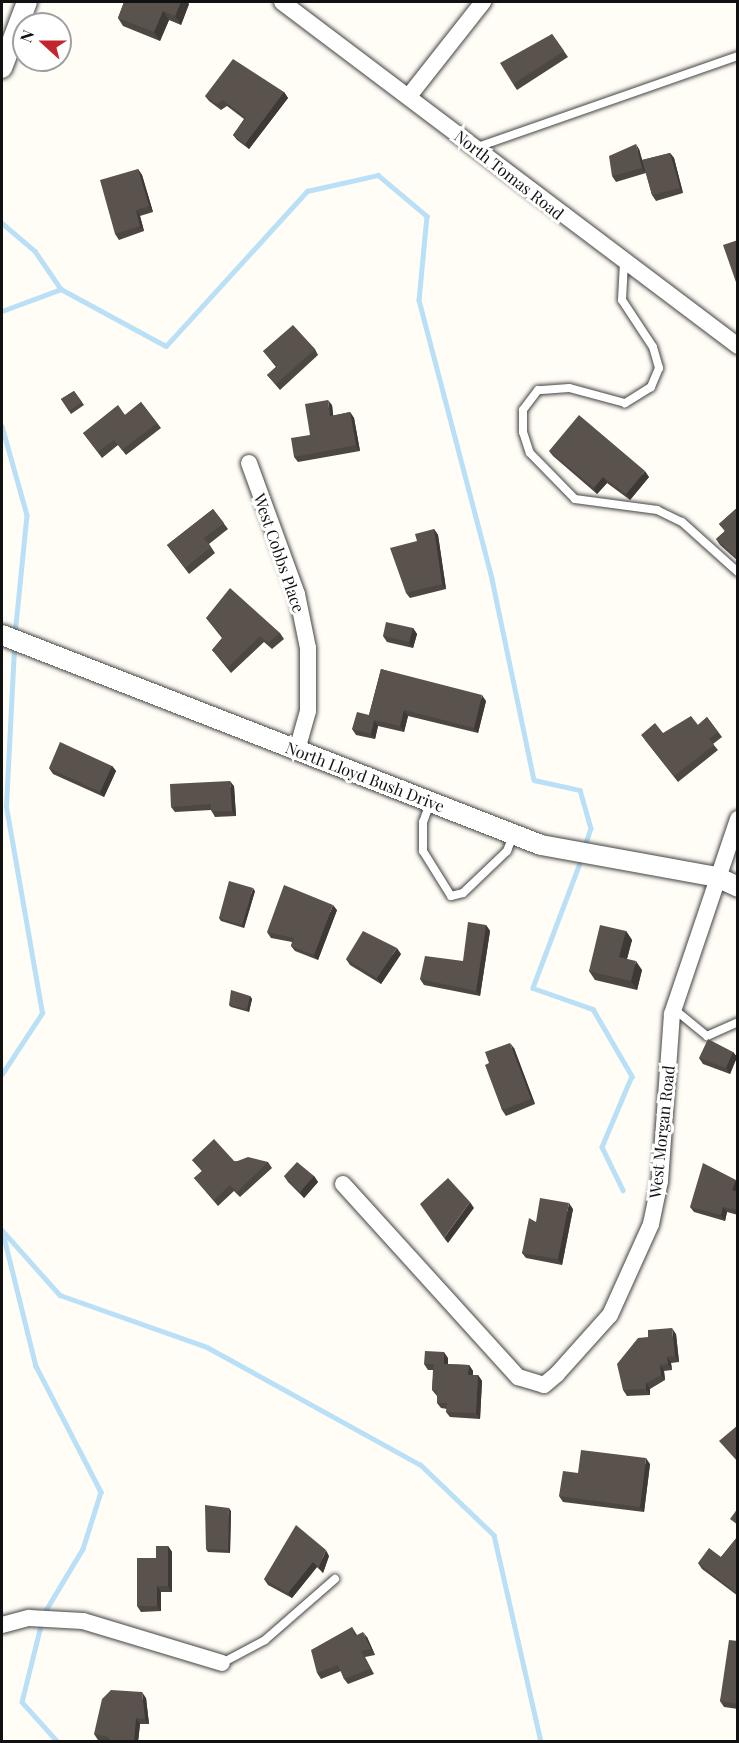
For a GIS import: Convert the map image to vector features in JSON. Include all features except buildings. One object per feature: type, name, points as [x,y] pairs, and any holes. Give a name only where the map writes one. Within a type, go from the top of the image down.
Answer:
[{"type":"street","points":[[2,68],[27,2]]},
{"type":"street","name":"North Tomas Road","points":[[282,2],[738,346]]},
{"type":"street","points":[[409,96],[483,2]]},
{"type":"street","name":"West Cobbs Place","points":[[249,463],[297,594],[308,648],[308,711],[297,750]]},
{"type":"street","name":"North Lloyd Bush Drive","points":[[2,635],[513,835],[582,856],[717,877],[738,887]]},
{"type":"street","name":"West Morgan Road","points":[[343,1184],[518,1377],[544,1385],[610,1315],[651,1224],[660,1181],[674,1008],[738,819]]},
{"type":"street","points":[[2,1625],[28,1618],[83,1621],[222,1663]]},
{"type":"lane","points":[[474,148],[738,56]]},
{"type":"lane","points":[[624,262],[622,300],[653,347],[659,368],[651,387],[626,403],[569,388],[538,390],[523,410],[523,432],[530,453],[575,499],[657,510],[682,522],[738,572]]},
{"type":"lane","points":[[430,803],[423,822],[423,851],[451,896],[463,893],[507,850],[513,835]]},
{"type":"lane","points":[[674,1008],[693,1030],[707,1036],[738,1022]]},
{"type":"lane","points":[[222,1663],[265,1640],[335,1579]]},
{"type":"waterway","points":[[2,311],[61,289],[166,346],[307,191],[378,175],[427,216],[419,300],[492,579],[534,780],[580,790],[591,828],[585,847]]},
{"type":"waterway","points":[[2,223],[35,251],[61,289]]},
{"type":"waterway","points":[[2,426],[27,515],[15,635]]},
{"type":"waterway","points":[[2,1074],[42,1013],[6,806],[14,646]]},
{"type":"waterway","points":[[582,858],[533,988],[593,1009],[632,1076],[602,1147],[623,1190]]},
{"type":"waterway","points":[[2,1230],[60,1295],[207,1347],[421,1465],[494,1535],[541,1742]]},
{"type":"waterway","points":[[3,1233],[36,1366],[101,1492],[83,1549],[44,1614]]},
{"type":"waterway","points":[[42,1622],[22,1702],[58,1742]]}]
